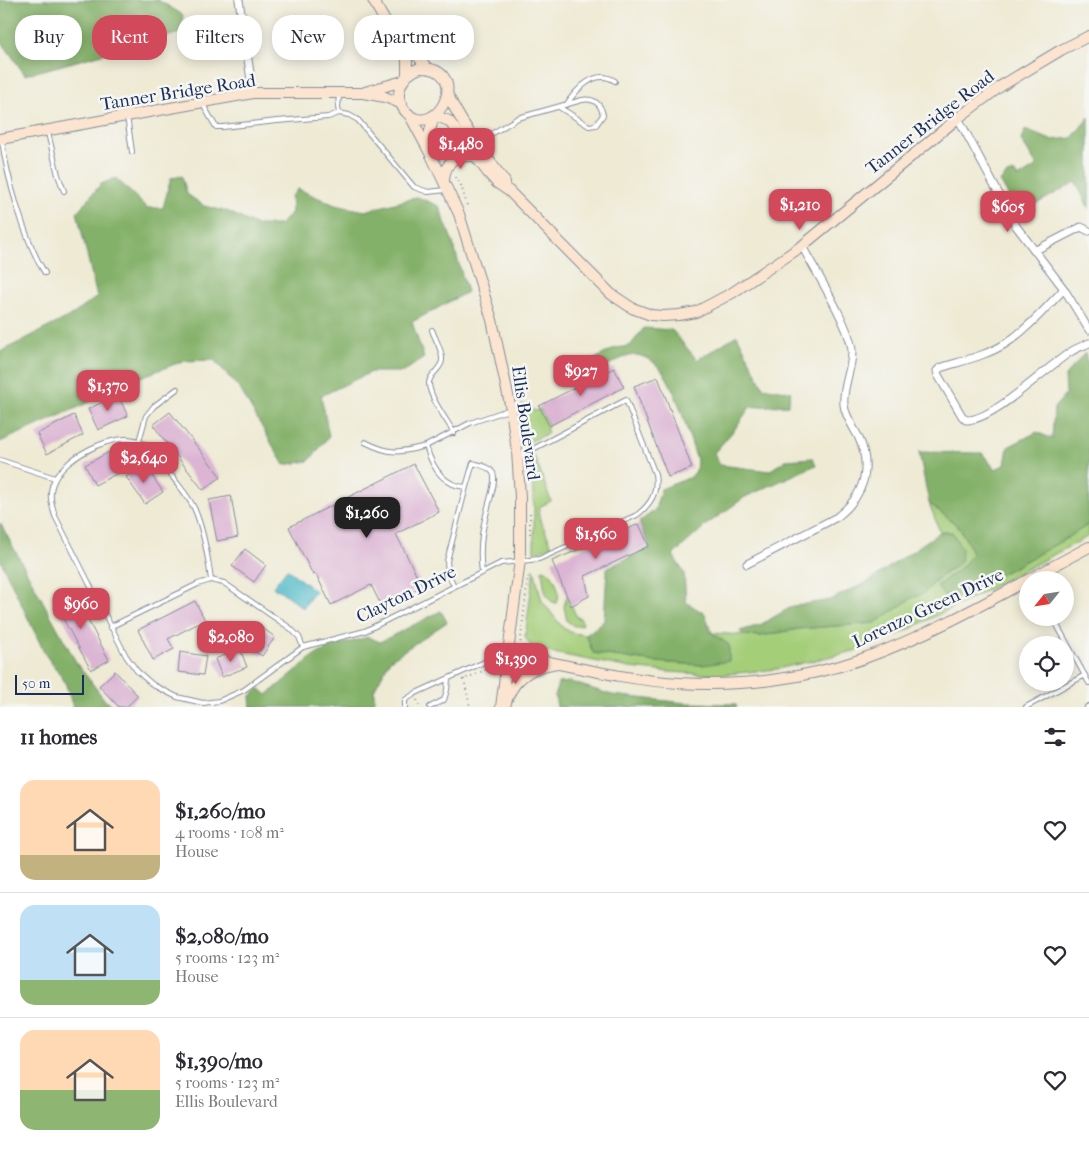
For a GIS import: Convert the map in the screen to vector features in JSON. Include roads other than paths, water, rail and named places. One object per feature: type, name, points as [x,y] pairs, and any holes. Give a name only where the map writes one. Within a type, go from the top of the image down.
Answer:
[{"type":"main road","points":[[373,0],[382,15]]},
{"type":"main road","name":"Tanner Bridge Road","points":[[448,95],[476,156],[497,183],[509,190],[611,294],[632,308],[651,315],[679,315],[696,312],[732,293],[802,246],[958,118],[1001,86],[1061,50],[1089,36]]},
{"type":"main road","points":[[405,78],[407,60]]},
{"type":"main road","points":[[421,60],[427,68],[440,74],[445,80],[448,95],[439,112],[425,118],[416,118],[408,114],[402,104],[399,87],[413,70],[427,68]]},
{"type":"main road","name":"Tanner Bridge Road","points":[[363,93],[405,78]]},
{"type":"main road","name":"Tanner Bridge Road","points":[[1,139],[252,93],[363,93],[385,97],[402,104]]},
{"type":"main road","name":"Ellis Boulevard","points":[[408,114],[431,155],[459,214],[492,320],[511,409],[520,497],[520,560],[503,707]]},
{"type":"main road","name":"Tanner Bridge Road","points":[[434,115],[450,120],[504,180],[509,190]]},
{"type":"main road","name":"Ellis Boulevard","points":[[431,155],[430,131],[434,115]]},
{"type":"main road","points":[[446,185],[445,168],[452,161],[462,155],[476,156]]},
{"type":"main road","name":"Lorenzo Green Drive","points":[[1046,571],[1089,547]]},
{"type":"main road","name":"Lorenzo Green Drive","points":[[507,660],[519,656],[627,677],[678,683],[734,683],[782,678],[841,665],[880,652],[926,632],[1019,586]]},
{"type":"main road","points":[[503,707],[513,687],[526,673],[544,665],[565,665]]},
{"type":"street","points":[[239,0],[252,93]]},
{"type":"street","points":[[958,118],[1016,226],[1064,289],[1089,330]]},
{"type":"street","points":[[1034,251],[1081,227],[1089,231]]},
{"type":"street","points":[[747,564],[837,517],[848,508],[858,495],[864,478],[865,461],[863,449],[844,405],[852,350],[848,332],[802,246]]},
{"type":"street","points":[[1064,289],[1022,331],[1007,342],[940,368],[937,371],[938,375],[962,416],[966,420],[974,420],[1007,401],[1071,352],[1089,343]]},
{"type":"lane","points":[[566,105],[576,90],[590,80],[605,77],[615,81]]},
{"type":"lane","points":[[339,93],[339,113]]},
{"type":"lane","points":[[472,146],[518,118],[536,112],[589,99],[599,104],[603,115],[596,125],[589,126],[559,107]]},
{"type":"lane","points":[[202,103],[216,127],[328,117],[339,113],[349,115],[358,120],[414,187],[428,192],[446,185]]},
{"type":"lane","points":[[127,116],[132,152]]},
{"type":"lane","points":[[47,130],[64,191]]},
{"type":"lane","points":[[1,139],[26,232],[40,266],[45,273]]},
{"type":"lane","points":[[432,330],[443,358],[442,364],[429,383],[433,397],[454,433]]},
{"type":"lane","points":[[139,441],[146,416],[154,406],[177,389]]},
{"type":"lane","name":"Clayton Drive","points":[[55,478],[51,489],[51,502],[55,516],[110,628],[126,656],[138,672],[153,685],[177,697],[203,705],[219,701],[244,690],[303,647],[365,631],[502,563],[539,559],[637,514],[646,508],[652,500],[657,483],[626,400],[517,457]]},
{"type":"lane","points":[[365,442],[381,450],[392,452],[426,446],[470,423],[511,409]]},
{"type":"lane","points":[[0,460],[55,478],[69,462],[107,441],[130,439],[148,446],[158,456],[194,508],[200,526],[211,580]]},
{"type":"lane","points":[[426,446],[428,454],[440,476],[448,483],[466,487]]},
{"type":"lane","points":[[454,586],[448,573],[447,561],[473,463],[488,468],[494,475],[494,483],[482,529],[479,551],[482,573]]},
{"type":"lane","points":[[110,628],[198,584],[211,580],[224,583],[290,628],[299,637],[303,647]]},
{"type":"lane","points":[[1057,626],[1089,683]]},
{"type":"lane","points":[[404,707],[405,700],[408,697],[491,659],[507,660]]},
{"type":"lane","points":[[1026,707],[1085,675]]},
{"type":"lane","points":[[430,707],[444,700],[448,679]]},
{"type":"water","points":[[287,569],[315,591],[303,608],[273,587]]}]
